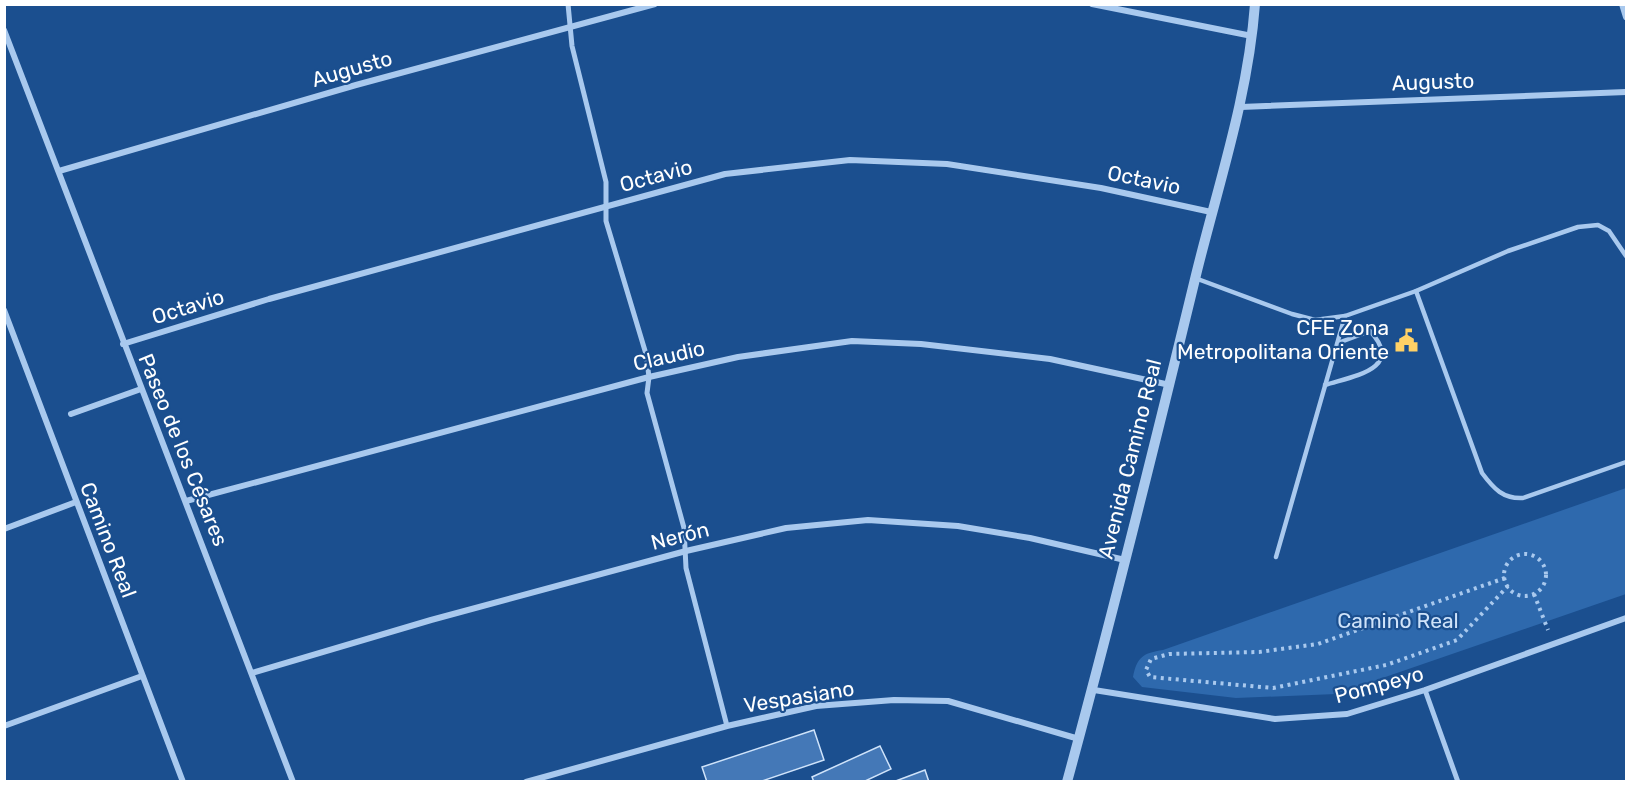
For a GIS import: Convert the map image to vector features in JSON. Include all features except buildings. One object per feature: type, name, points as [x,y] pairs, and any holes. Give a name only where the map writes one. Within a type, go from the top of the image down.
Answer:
[{"type":"street","points":[[568,4],[569,26],[606,182],[606,220],[646,354],[649,376],[647,393],[684,528],[686,568],[727,726]]},
{"type":"street","name":"Augusto","points":[[59,171],[569,26],[655,4]]},
{"type":"street","points":[[1092,4],[1253,36]]},
{"type":"street","name":"Avenida Camino Real","points":[[1067,782],[1094,690],[1211,212],[1241,107],[1253,36],[1255,4]]},
{"type":"street","points":[[1622,4],[1626,17]]},
{"type":"street","name":"Paseo de los Césares","points":[[4,30],[293,782]]},
{"type":"street","name":"Augusto","points":[[1241,107],[1626,92]]},
{"type":"street","name":"Octavio","points":[[123,344],[269,299],[725,174],[850,160],[947,164],[1101,188],[1211,212]]},
{"type":"street","name":"Camino Real","points":[[4,310],[183,782]]},
{"type":"street","points":[[4,332],[12,330]]},
{"type":"street","name":"Claudio","points":[[186,501],[649,376],[738,357],[852,341],[921,344],[1050,359],[1170,385]]},
{"type":"street","points":[[72,414],[141,389]]},
{"type":"street","points":[[4,529],[76,502]]},
{"type":"street","name":"Nerón","points":[[252,674],[431,620],[686,551],[786,528],[868,520],[958,526],[1030,538],[1125,560]]},
{"type":"street","name":"Pompeyo","points":[[1094,690],[1275,719],[1347,714],[1425,690],[1626,618]]},
{"type":"street","points":[[4,726],[142,676]]},
{"type":"street","points":[[1425,690],[1458,782]]},
{"type":"street","name":"Vespasiano","points":[[526,782],[727,726],[816,706],[894,700],[948,701],[1079,739]]},
{"type":"lane","points":[[1195,278],[1292,314],[1315,320],[1345,316],[1416,291],[1508,251],[1578,227],[1598,225],[1609,231],[1626,256]]},
{"type":"lane","points":[[1416,291],[1482,473],[1494,489],[1509,499],[1523,498],[1626,462]]},
{"type":"lane","points":[[1276,557],[1345,316]]},
{"type":"lane","points":[[1325,385],[1372,369],[1381,364],[1383,359],[1377,338],[1370,331],[1338,343]]},
{"type":"path","points":[[1532,555],[1539,559],[1546,570],[1544,584],[1534,594],[1521,596],[1508,586],[1505,578],[1508,564],[1518,556],[1532,555]]},
{"type":"path","points":[[1505,578],[1318,644],[1259,652],[1169,654],[1151,659],[1146,670],[1150,677],[1274,688],[1386,665],[1457,640],[1508,586]]},
{"type":"path","points":[[1534,594],[1553,645]]},
{"type":"green space","name":"Camino Real","points":[[1626,488],[1626,594],[1336,694],[1236,698],[1142,687],[1133,677],[1139,660],[1150,653]]},
{"type":"place","name":"CFE Zona Metropolitana Oriente","points":[[1407,340]]}]
